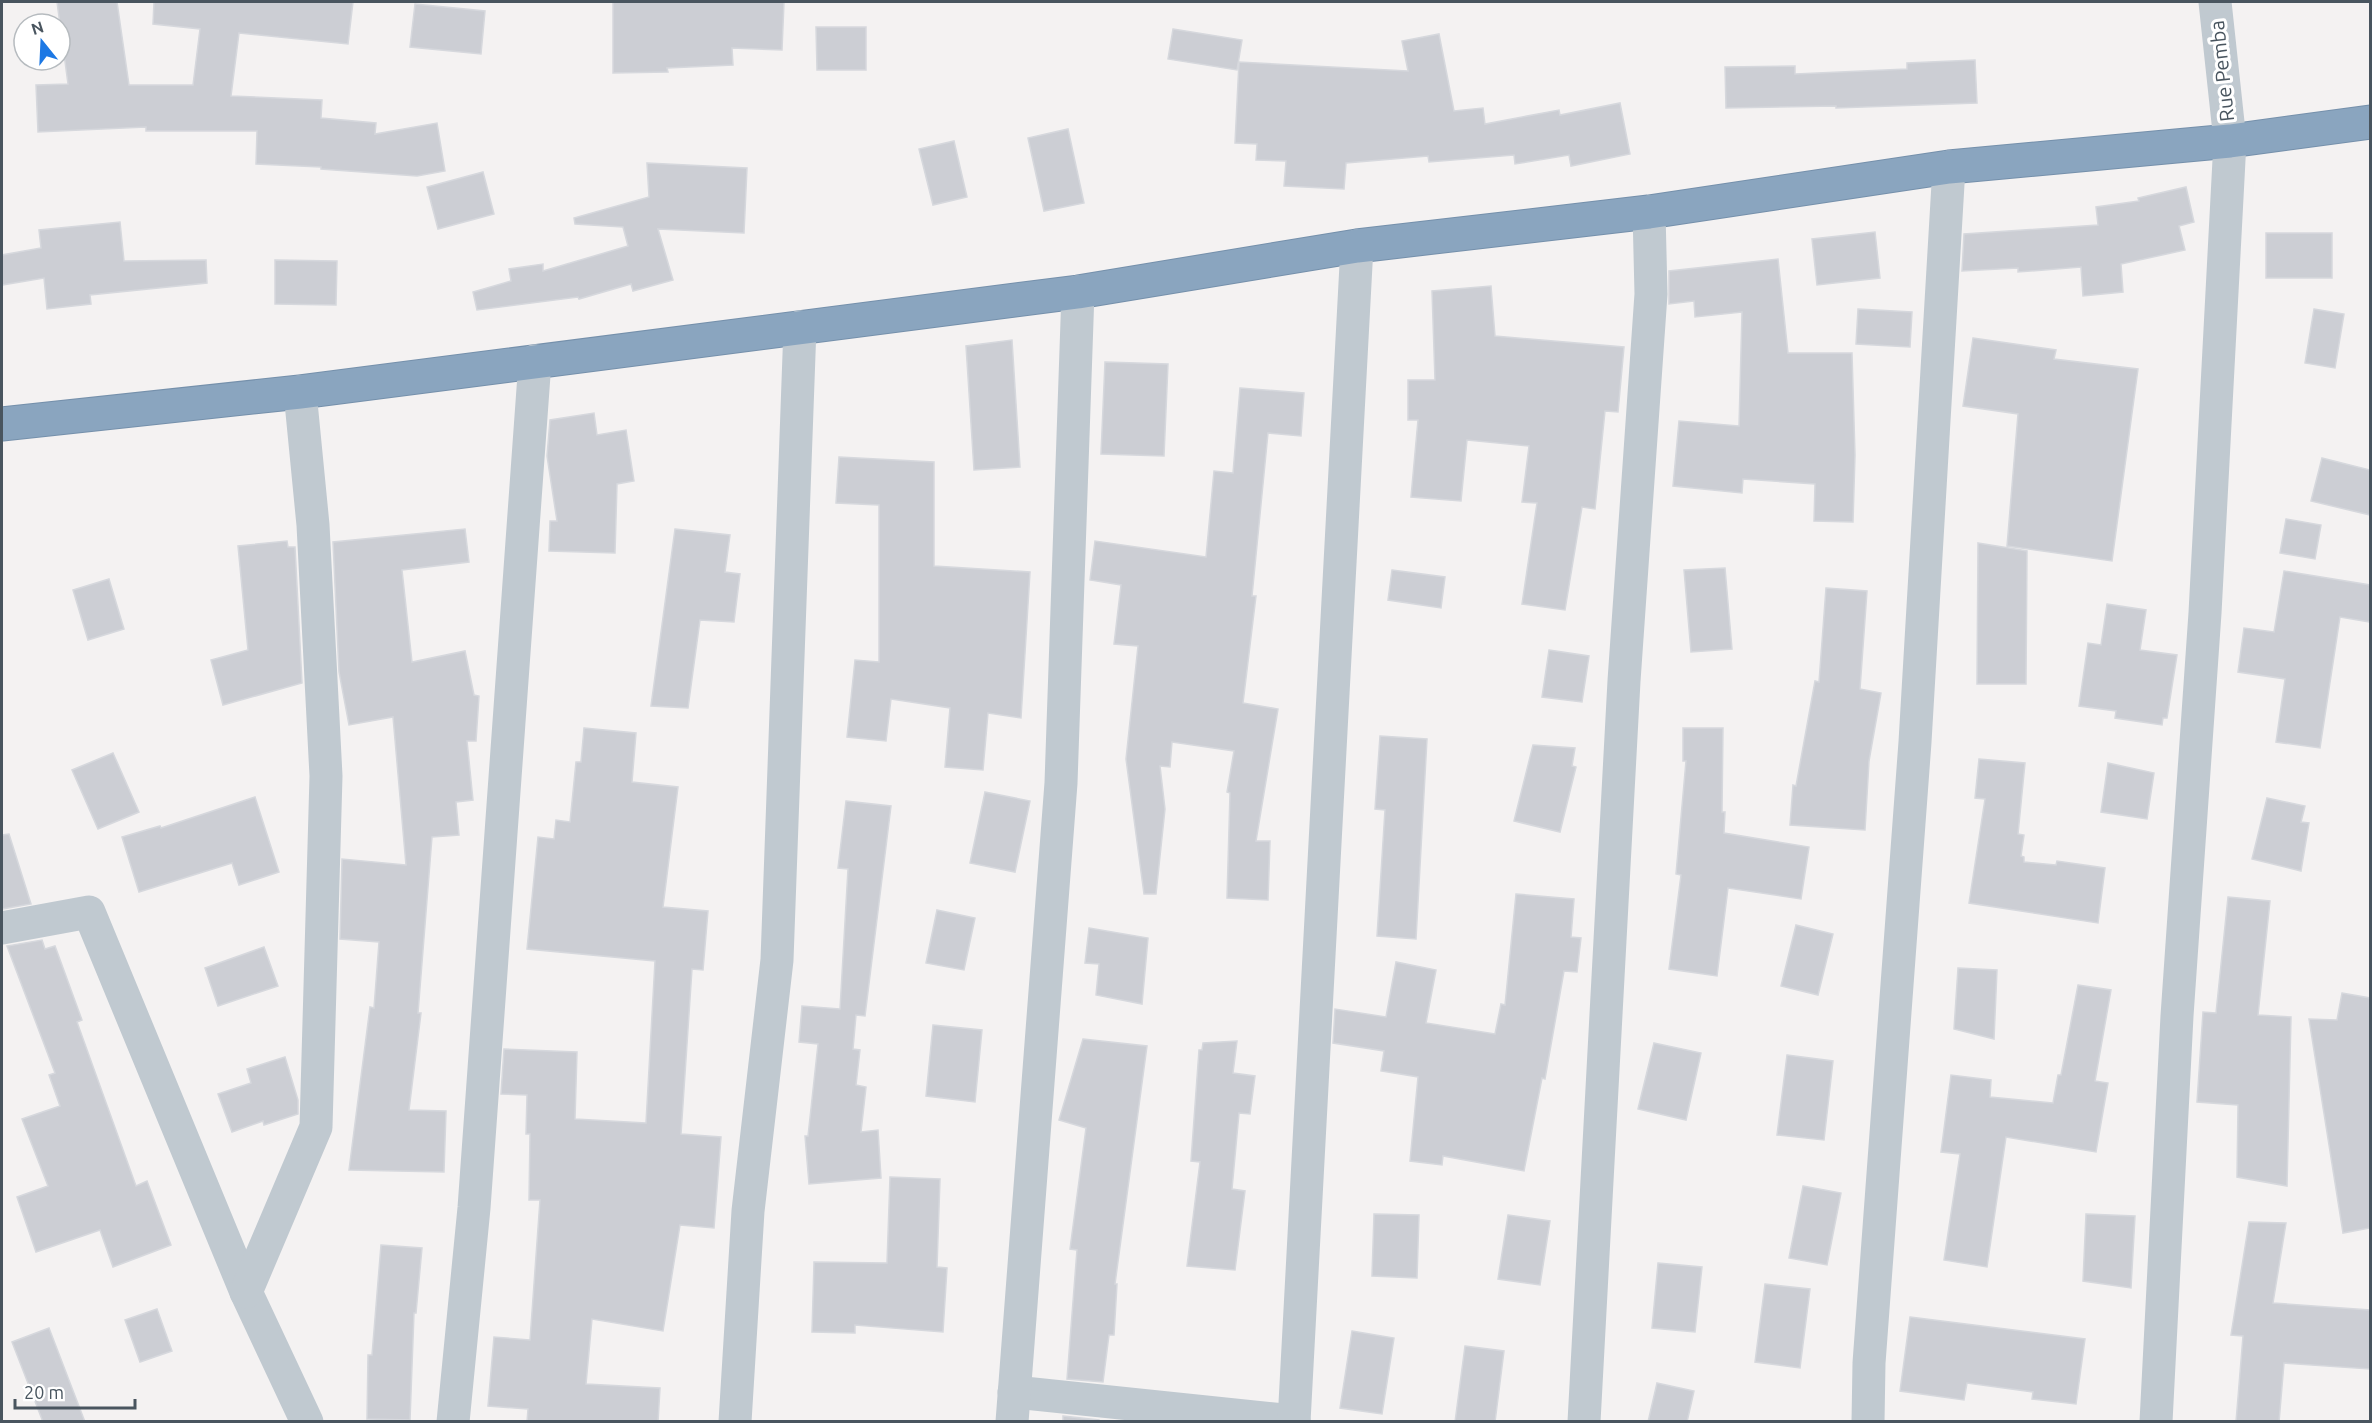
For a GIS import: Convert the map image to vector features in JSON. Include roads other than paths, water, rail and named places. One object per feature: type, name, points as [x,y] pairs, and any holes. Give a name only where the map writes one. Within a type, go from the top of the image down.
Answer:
[{"type":"highway","points":[[2,424],[300,392],[1078,292],[1357,246],[1648,212],[1949,167],[2230,141],[2370,122]]},
{"type":"street","name":"Rue Pemba","points":[[2156,1422],[2177,1016],[2205,613],[2230,141],[2215,2]]},
{"type":"street","points":[[1868,1422],[1869,1363],[1915,742],[1949,167]]},
{"type":"street","points":[[1584,1422],[1623,693],[1651,294],[1648,212]]},
{"type":"street","points":[[1078,292],[1061,783],[1013,1407],[1294,1421],[1357,246]]},
{"type":"street","points":[[735,1422],[748,1211],[777,960],[800,327]]},
{"type":"street","points":[[453,1422],[482,1112],[535,361]]},
{"type":"street","points":[[246,1292],[316,1126],[326,776],[313,525],[300,392]]},
{"type":"street","points":[[2,928],[89,912],[246,1292],[307,1422]]}]
